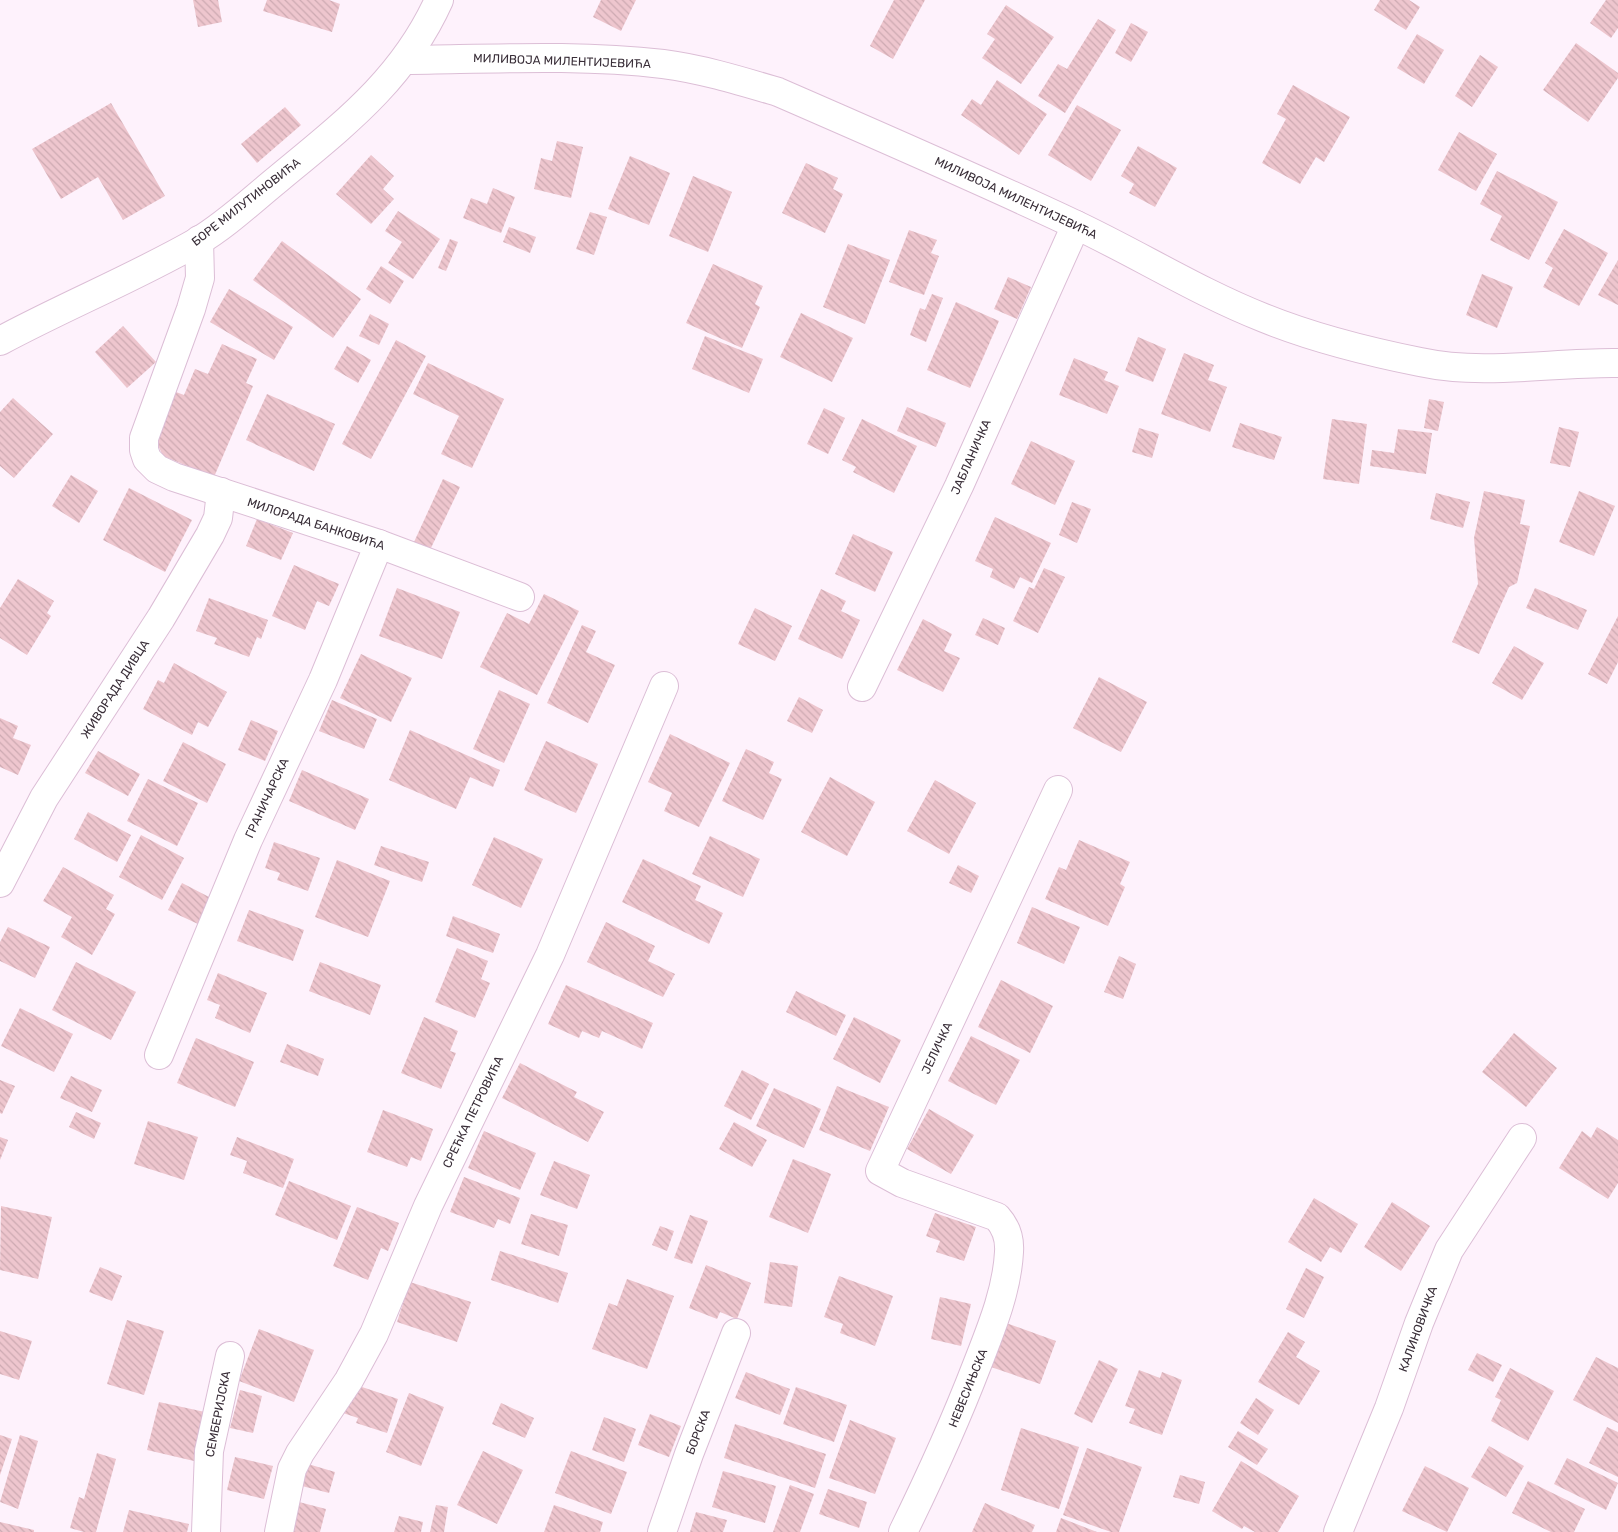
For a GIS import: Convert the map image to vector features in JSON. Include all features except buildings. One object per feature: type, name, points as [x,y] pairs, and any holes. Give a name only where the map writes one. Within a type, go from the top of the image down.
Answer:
[{"type":"street","name":"БОРЕ МИЛУТИНОВИЋА","points":[[0,340],[199,240],[252,200],[333,133],[386,83],[406,60],[439,0]]},
{"type":"street","name":"МИЛИВОЈА МИЛЕНТИЈЕВИЋА","points":[[406,60],[602,60],[664,64],[734,79],[778,92],[1076,224],[1185,281],[1264,318],[1328,339],[1422,363],[1502,369],[1577,362],[1618,363]]},
{"type":"street","name":"ЈАБЛАНИЧКА","points":[[862,687],[959,486],[1076,224]]},
{"type":"street","name":"МИЛОРАДА БАНКОВИЋА","points":[[199,240],[200,278],[191,309],[147,426],[144,450],[147,459],[157,470],[379,544],[520,597]]},
{"type":"street","name":"ЖИВОРАДА ДИВЦА","points":[[0,883],[44,798],[161,618],[210,534],[218,518],[221,492]]},
{"type":"street","name":"ГРАНИЧАРСКА","points":[[159,1055],[248,840],[323,680],[379,544]]},
{"type":"street","name":"СРЕЋКА ПЕТРОВИЋА","points":[[278,1532],[292,1469],[300,1453],[349,1380],[374,1334],[428,1206],[550,955],[664,686]]},
{"type":"street","name":"ЈЕЛИЧКА","points":[[1008,1237],[1004,1224],[997,1217],[902,1183],[880,1171],[1058,790]]},
{"type":"street","name":"КАЛИНОВИЧКА","points":[[1338,1532],[1389,1408],[1419,1323],[1446,1257],[1522,1138]]},
{"type":"street","name":"НЕВЕСИЊСКА","points":[[903,1532],[945,1446],[991,1330],[1004,1283],[1009,1252],[1008,1237]]},
{"type":"street","name":"БОРСКА","points":[[662,1532],[689,1454],[736,1334]]},
{"type":"street","name":"СЕМБЕРИЈСКА","points":[[206,1532],[209,1451],[230,1356]]}]
